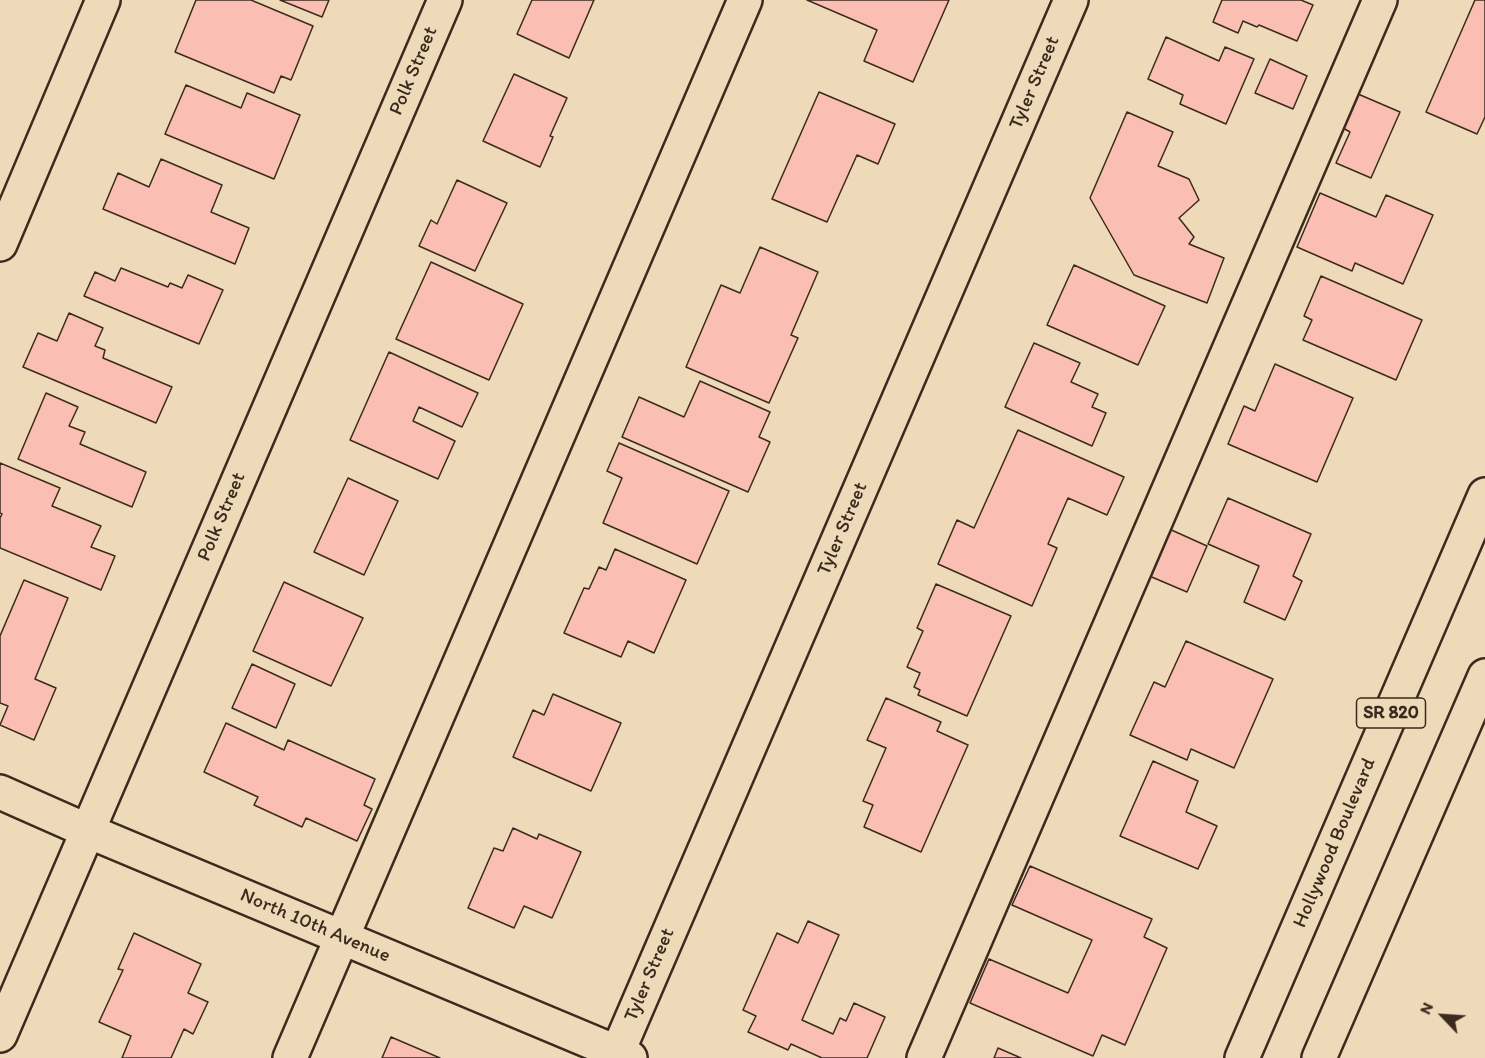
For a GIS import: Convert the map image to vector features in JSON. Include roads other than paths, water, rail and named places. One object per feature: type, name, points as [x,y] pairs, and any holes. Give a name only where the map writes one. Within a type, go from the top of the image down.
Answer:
[{"type":"street","points":[[0,244],[103,0]]},
{"type":"street","name":"Polk Street","points":[[0,1035],[444,0]]},
{"type":"street","points":[[290,1058],[745,0]]},
{"type":"street","name":"Tyler Street","points":[[621,1056],[1071,0]]},
{"type":"street","points":[[924,1058],[1380,0]]},
{"type":"street","name":"Hollywood Boulevard","points":[[1242,1058],[1485,495]]},
{"type":"street","points":[[1319,1058],[1485,676]]},
{"type":"street","name":"North 10th Avenue","points":[[0,792],[621,1056]]}]
